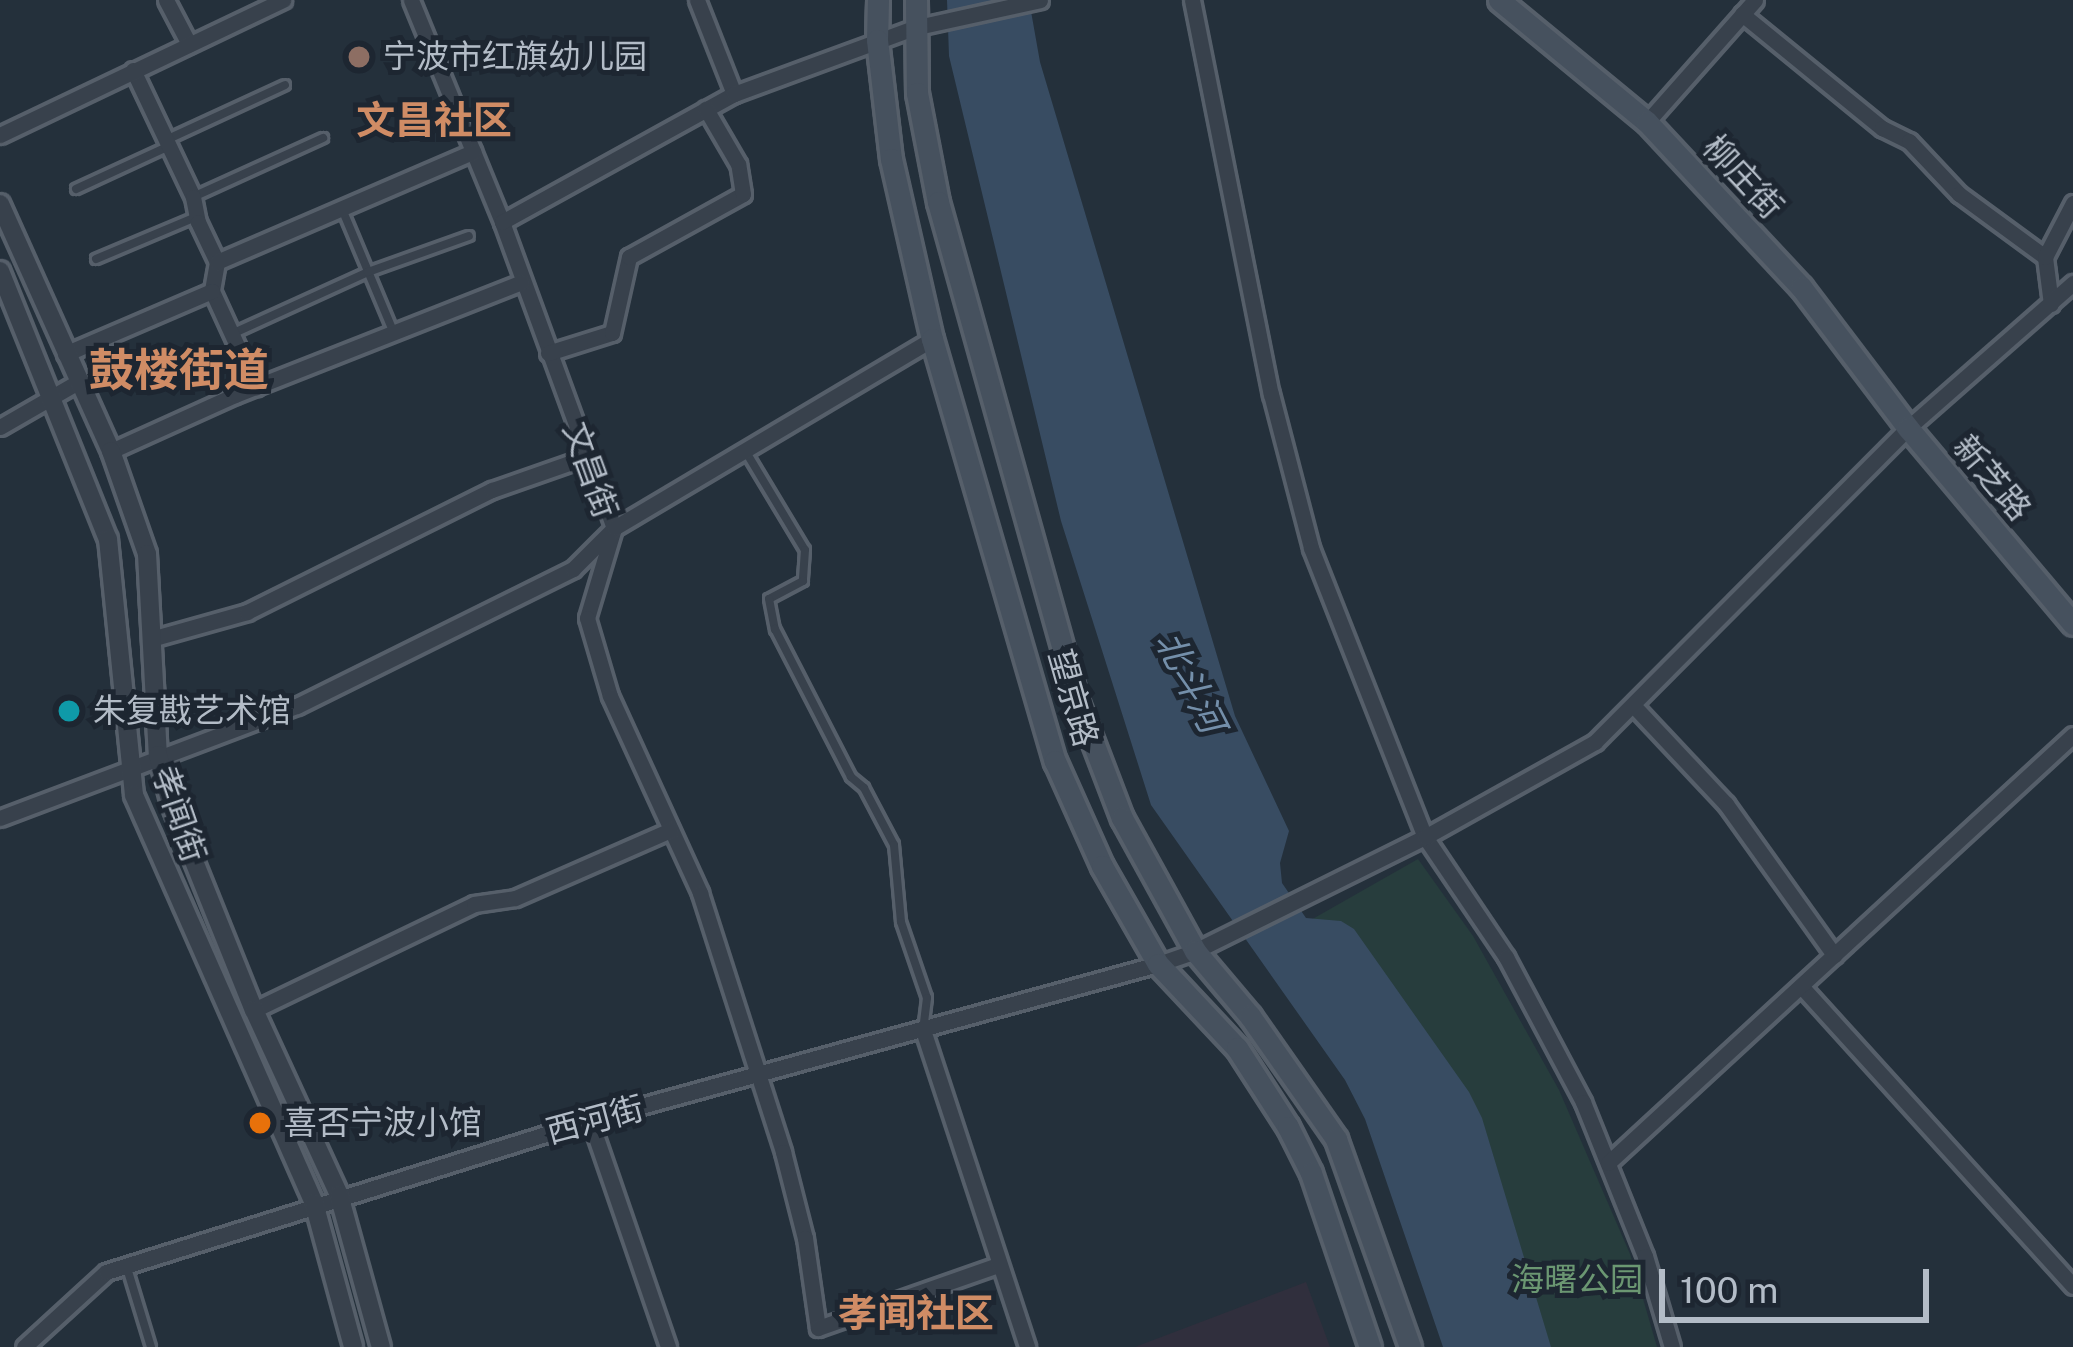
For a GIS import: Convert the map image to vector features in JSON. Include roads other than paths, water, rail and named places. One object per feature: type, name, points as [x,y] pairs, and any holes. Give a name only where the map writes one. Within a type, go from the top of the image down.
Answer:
[{"type":"main road","name":"望京路","points":[[878,0],[877,40],[891,159],[932,339],[1055,761],[1102,866],[1158,964],[1237,1048],[1288,1127],[1312,1173],[1370,1347]]},
{"type":"main road","name":"望京路","points":[[916,0],[917,92],[938,202],[1078,703],[1122,818],[1195,951],[1250,1016],[1336,1139],[1410,1347]]},
{"type":"main road","name":"柳庄街","points":[[1499,0],[1647,122],[1801,287],[1907,428]]},
{"type":"main road","name":"新芝路","points":[[1907,428],[2069,611]]},
{"type":"street","points":[[166,0],[188,44]]},
{"type":"street","name":"文昌街","points":[[411,0],[502,222],[614,528],[587,618],[610,696],[700,893],[805,1238],[818,1328],[998,1265]]},
{"type":"street","points":[[697,0],[734,94]]},
{"type":"street","points":[[502,222],[734,94],[913,28],[1040,0]]},
{"type":"street","points":[[1192,0],[1270,394],[1311,548],[1425,836],[1505,958],[1582,1102],[1672,1347]]},
{"type":"street","points":[[1647,122],[1755,0]]},
{"type":"street","points":[[0,134],[276,2]]},
{"type":"street","points":[[1742,14],[1882,128],[1909,141],[1959,194],[2045,257]]},
{"type":"street","points":[[133,70],[194,196],[197,217],[218,262],[212,291],[256,387]]},
{"type":"street","points":[[548,353],[612,333],[629,257],[742,194],[738,164],[706,110]]},
{"type":"street","points":[[218,262],[473,152]]},
{"type":"street","points":[[2051,304],[2045,257],[2073,203]]},
{"type":"street","name":"孝闻街","points":[[0,204],[111,452],[147,554],[158,754],[171,804],[254,1010],[339,1195],[381,1347]]},
{"type":"street","name":"孝闻街","points":[[0,272],[108,539],[134,795],[314,1203],[352,1347]]},
{"type":"street","points":[[111,452],[256,387],[522,282]]},
{"type":"street","points":[[1425,836],[1595,742],[1907,428],[2073,283]]},
{"type":"street","points":[[65,354],[212,291]]},
{"type":"street","points":[[0,818],[158,754],[297,706],[573,569],[614,528],[932,339]]},
{"type":"street","points":[[0,427],[78,382]]},
{"type":"street","points":[[151,639],[247,612],[492,490],[586,457]]},
{"type":"street","points":[[1633,705],[1726,804],[1834,955]]},
{"type":"street","points":[[1608,1163],[2073,735]]},
{"type":"street","points":[[254,1010],[474,904],[515,898],[671,830]]},
{"type":"street","name":"西河街","points":[[24,1347],[106,1272],[339,1195],[590,1120],[758,1078],[1158,964],[1195,951],[1425,836]]},
{"type":"street","points":[[1801,986],[2073,1286]]},
{"type":"street","points":[[923,1030],[1027,1347]]},
{"type":"street","points":[[590,1120],[668,1347]]},
{"type":"lane","points":[[76,189],[285,85]]},
{"type":"lane","points":[[194,196],[323,138]]},
{"type":"lane","points":[[342,209],[393,332]]},
{"type":"lane","points":[[96,259],[197,217]]},
{"type":"lane","points":[[234,333],[368,272],[469,236]]},
{"type":"lane","points":[[746,452],[805,550],[803,580],[769,599],[775,629],[851,777],[864,788],[894,844],[901,922],[927,998],[923,1030]]},
{"type":"lane","points":[[126,1266],[151,1347]]},
{"type":"water","name":"北斗河","points":[[947,0],[1029,0],[1040,62],[1235,716],[1289,831],[1280,863],[1282,883],[1306,918],[1341,921],[1354,929],[1469,1092],[1482,1118],[1551,1347],[1443,1347],[1365,1119],[1345,1080],[1151,805],[1061,521],[949,56]]},
{"type":"place","name":"宁波市红旗幼儿园","points":[[359,57]]},
{"type":"place","name":"朱复戡艺术馆","points":[[69,711]]},
{"type":"place","name":"喜否宁波小馆","points":[[260,1123]]},
{"type":"district","name":"文昌社区","points":[[434,120]]},
{"type":"district","name":"鼓楼街道","points":[[179,370]]},
{"type":"district","name":"孝闻社区","points":[[916,1313]]},
{"type":"park label","name":"海曙公园","points":[[1577,1280]]}]
